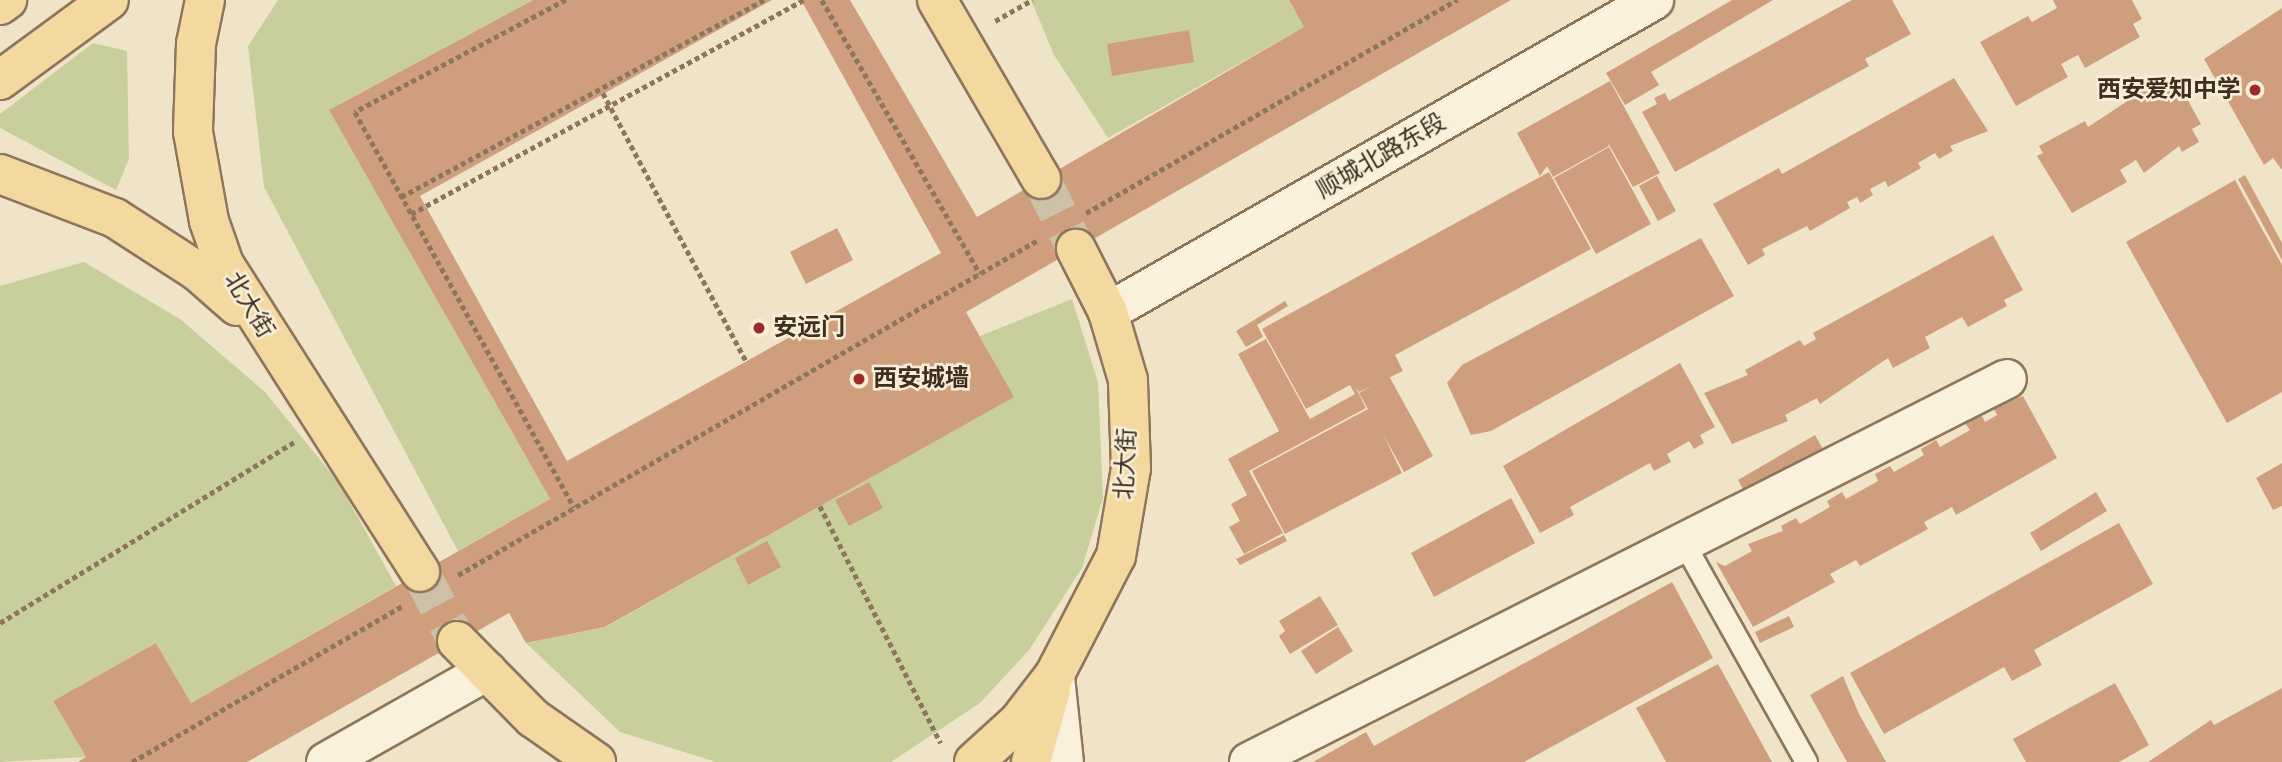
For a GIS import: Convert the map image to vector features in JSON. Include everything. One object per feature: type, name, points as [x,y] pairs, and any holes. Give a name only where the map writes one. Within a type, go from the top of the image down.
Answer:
[{"type":"main road","points":[[0,5],[7,0]]},
{"type":"main road","points":[[0,80],[109,0]]},
{"type":"main road","name":"北大街","points":[[205,0],[192,88],[194,143],[209,221],[245,304],[298,377],[431,582]]},
{"type":"main road","points":[[943,8],[1041,179]]},
{"type":"main road","points":[[0,174],[73,197],[156,242],[233,303],[298,377]]},
{"type":"main road","name":"北大街","points":[[960,756],[1019,721],[1055,674],[1116,556],[1131,468],[1128,380],[1108,312],[1068,233]]},
{"type":"main road","points":[[457,641],[533,718],[596,762]]},
{"type":"main road","name":"北大街","points":[[1031,762],[1055,674]]},
{"type":"street","name":"顺城北路东段","points":[[1108,312],[1654,0]]},
{"type":"street","points":[[1250,762],[1686,547],[2007,379]]},
{"type":"street","points":[[326,762],[487,671]]},
{"type":"street","points":[[1055,674],[1064,762]]},
{"type":"lane","points":[[1686,547],[1806,762]]},
{"type":"path","points":[[566,0],[355,112],[574,508]]},
{"type":"path","points":[[401,197],[764,0]]},
{"type":"path","points":[[411,214],[803,0]]},
{"type":"path","points":[[822,0],[980,274]]},
{"type":"path","points":[[132,762],[431,582],[574,508],[980,274],[1068,233],[1457,0]]},
{"type":"path","points":[[603,93],[746,361]]},
{"type":"path","points":[[0,623],[327,424]]},
{"type":"path","points":[[820,506],[960,756]]},
{"type":"green space","points":[[278,0],[533,0],[329,110],[550,499],[458,551],[264,187],[248,46]]},
{"type":"green space","points":[[1031,0],[1289,0],[1304,27],[1108,138],[1054,55]]},
{"type":"green space","points":[[93,43],[127,51],[129,159],[116,190],[0,128],[0,114]]},
{"type":"green space","points":[[84,262],[180,319],[265,392],[339,483],[396,586],[191,703],[156,643],[53,701],[86,757],[0,762],[0,286]]},
{"type":"green space","points":[[1072,299],[1098,382],[1103,498],[1082,568],[1029,650],[980,703],[891,762],[716,762],[620,732],[526,643],[606,627],[1013,397],[980,336]]},
{"type":"building","name":"西安城墙","points":[[533,0],[772,0],[420,196],[567,461],[941,253],[801,0],[850,0],[977,217],[1304,27],[1289,0],[1511,0],[966,312],[1014,397],[605,627],[526,643],[509,613],[247,762],[78,762],[86,757],[53,701],[156,643],[191,703],[550,499],[329,110]]},
{"type":"building","points":[[1732,0],[1773,0],[1651,72],[1659,85],[1625,105],[1606,73]]},
{"type":"building","points":[[1852,0],[1892,0],[1911,34],[1865,59],[1869,66],[1675,172],[1642,112],[1657,104],[1654,98],[1665,93],[1669,101]]},
{"type":"building","points":[[2053,0],[2132,0],[2142,19],[2133,24],[2140,37],[2085,68],[2078,55],[2061,64],[2068,77],[2016,106],[1980,42],[2028,16],[2032,22],[2057,8]]},
{"type":"building","name":"西安爱知中学","points":[[2282,8],[2282,170],[2273,158],[2264,165],[2204,59]]},
{"type":"building","points":[[1189,30],[1194,62],[1112,76],[1107,44]]},
{"type":"building","points":[[1954,78],[1988,131],[1950,146],[1953,151],[1939,159],[1935,153],[1918,163],[1921,168],[1888,187],[1885,181],[1870,189],[1873,195],[1860,203],[1857,197],[1847,202],[1850,208],[1810,231],[1807,226],[1762,249],[1765,255],[1748,265],[1713,204],[1779,168],[1782,174]]},
{"type":"building","points":[[2176,79],[2201,124],[2192,129],[2199,142],[2182,152],[2179,146],[2144,173],[2136,160],[2120,170],[2127,182],[2072,213],[2037,156],[2043,153],[2039,146],[2085,121],[2088,127],[2158,81],[2162,87]]},
{"type":"building","points":[[1610,81],[1660,173],[1633,187],[1607,141],[1609,146],[1553,177],[1547,166],[1540,176],[1517,133]]},
{"type":"building","points":[[1609,147],[1651,224],[1596,254],[1554,178]]},
{"type":"building","points":[[1549,172],[1591,249],[1395,355],[1403,371],[1359,392],[1355,386],[1366,408],[1249,471],[1283,533],[1244,554],[1229,527],[1240,521],[1231,504],[1247,495],[1228,459],[1279,431],[1238,354],[1266,339],[1310,419],[1355,394],[1350,385],[1306,409],[1262,329]]},
{"type":"building","points":[[2245,175],[2282,243],[2282,260],[2238,179]]},
{"type":"building","points":[[1657,176],[1676,211],[1658,221],[1639,186]]},
{"type":"building","points":[[2235,180],[2282,265],[2282,392],[2227,423],[2126,242]]},
{"type":"building","points":[[837,228],[853,260],[806,284],[790,252]]},
{"type":"building","points":[[1993,235],[2023,290],[2004,300],[2007,306],[1968,327],[1962,317],[1925,337],[1930,348],[1893,368],[1888,358],[1820,404],[1817,398],[1785,415],[1788,421],[1732,444],[1704,393],[1748,375],[1745,370],[1800,340],[1804,346],[1816,339],[1813,333]]},
{"type":"building","points":[[1701,238],[1734,296],[1491,431],[1471,435],[1447,383],[1462,365]]},
{"type":"building","points":[[1285,301],[1288,306],[1257,325],[1263,337],[1246,347],[1236,331]]},
{"type":"building","points":[[1680,363],[1715,427],[1700,435],[1704,443],[1694,449],[1689,441],[1667,454],[1671,462],[1654,471],[1650,463],[1570,507],[1574,515],[1540,533],[1503,466]]},
{"type":"building","points":[[1389,376],[1433,456],[1404,472],[1383,434],[1402,473],[1285,534],[1252,471],[1368,409],[1359,393]]},
{"type":"building","points":[[2023,396],[2057,458],[1956,515],[1952,507],[1924,522],[1928,529],[1860,566],[1856,560],[1830,574],[1835,582],[1753,627],[1716,562],[1725,566],[1752,551],[1748,544],[1783,531],[1781,526],[1796,518],[1800,524],[1830,507],[1827,501],[1842,492],[1846,499],[1878,481],[1875,474],[1890,466],[1894,472],[1924,455],[1921,449],[1936,440],[1940,447],[1970,430],[1965,423],[1981,414],[1985,422],[1997,415],[1993,407]]},
{"type":"building","points":[[1815,435],[1828,458],[1751,503],[1738,480]]},
{"type":"building","points":[[2282,463],[2282,506],[2273,510],[2256,478]]},
{"type":"building","points":[[869,482],[883,508],[849,526],[835,500]]},
{"type":"building","points":[[2096,492],[2107,511],[2041,551],[2030,533]]},
{"type":"building","points":[[1511,498],[1535,543],[1434,597],[1411,553]]},
{"type":"building","points":[[2119,523],[2153,584],[2034,650],[2042,665],[2012,681],[2004,667],[1884,734],[1850,673]]},
{"type":"building","points":[[1284,535],[1287,541],[1240,565],[1236,559]]},
{"type":"building","points":[[767,541],[781,567],[748,585],[735,558]]},
{"type":"building","points":[[1672,582],[1713,658],[1524,762],[1313,762],[1366,732],[1374,746]]},
{"type":"building","points":[[1320,596],[1338,625],[1290,654],[1279,636],[1285,631],[1279,621]]},
{"type":"building","points":[[1789,616],[1794,627],[1760,643],[1755,632]]},
{"type":"building","points":[[1338,627],[1353,651],[1316,674],[1301,651]]},
{"type":"building","points":[[1718,664],[1772,762],[1666,762],[1636,708]]},
{"type":"building","points":[[1843,676],[1859,714],[1886,762],[1847,762],[1810,695]]},
{"type":"building","points":[[2115,683],[2149,745],[2119,762],[2026,762],[2013,739]]},
{"type":"building","points":[[2282,688],[2282,762],[2148,762],[2211,720],[2214,725]]},
{"type":"tunnel","points":[[1041,179],[1076,249]]},
{"type":"tunnel","points":[[420,572],[457,641]]},
{"type":"place","name":"西安爱知中学","points":[[2255,90]]},
{"type":"place","name":"安远门","points":[[759,328]]},
{"type":"place","name":"西安城墙","points":[[859,379]]}]
